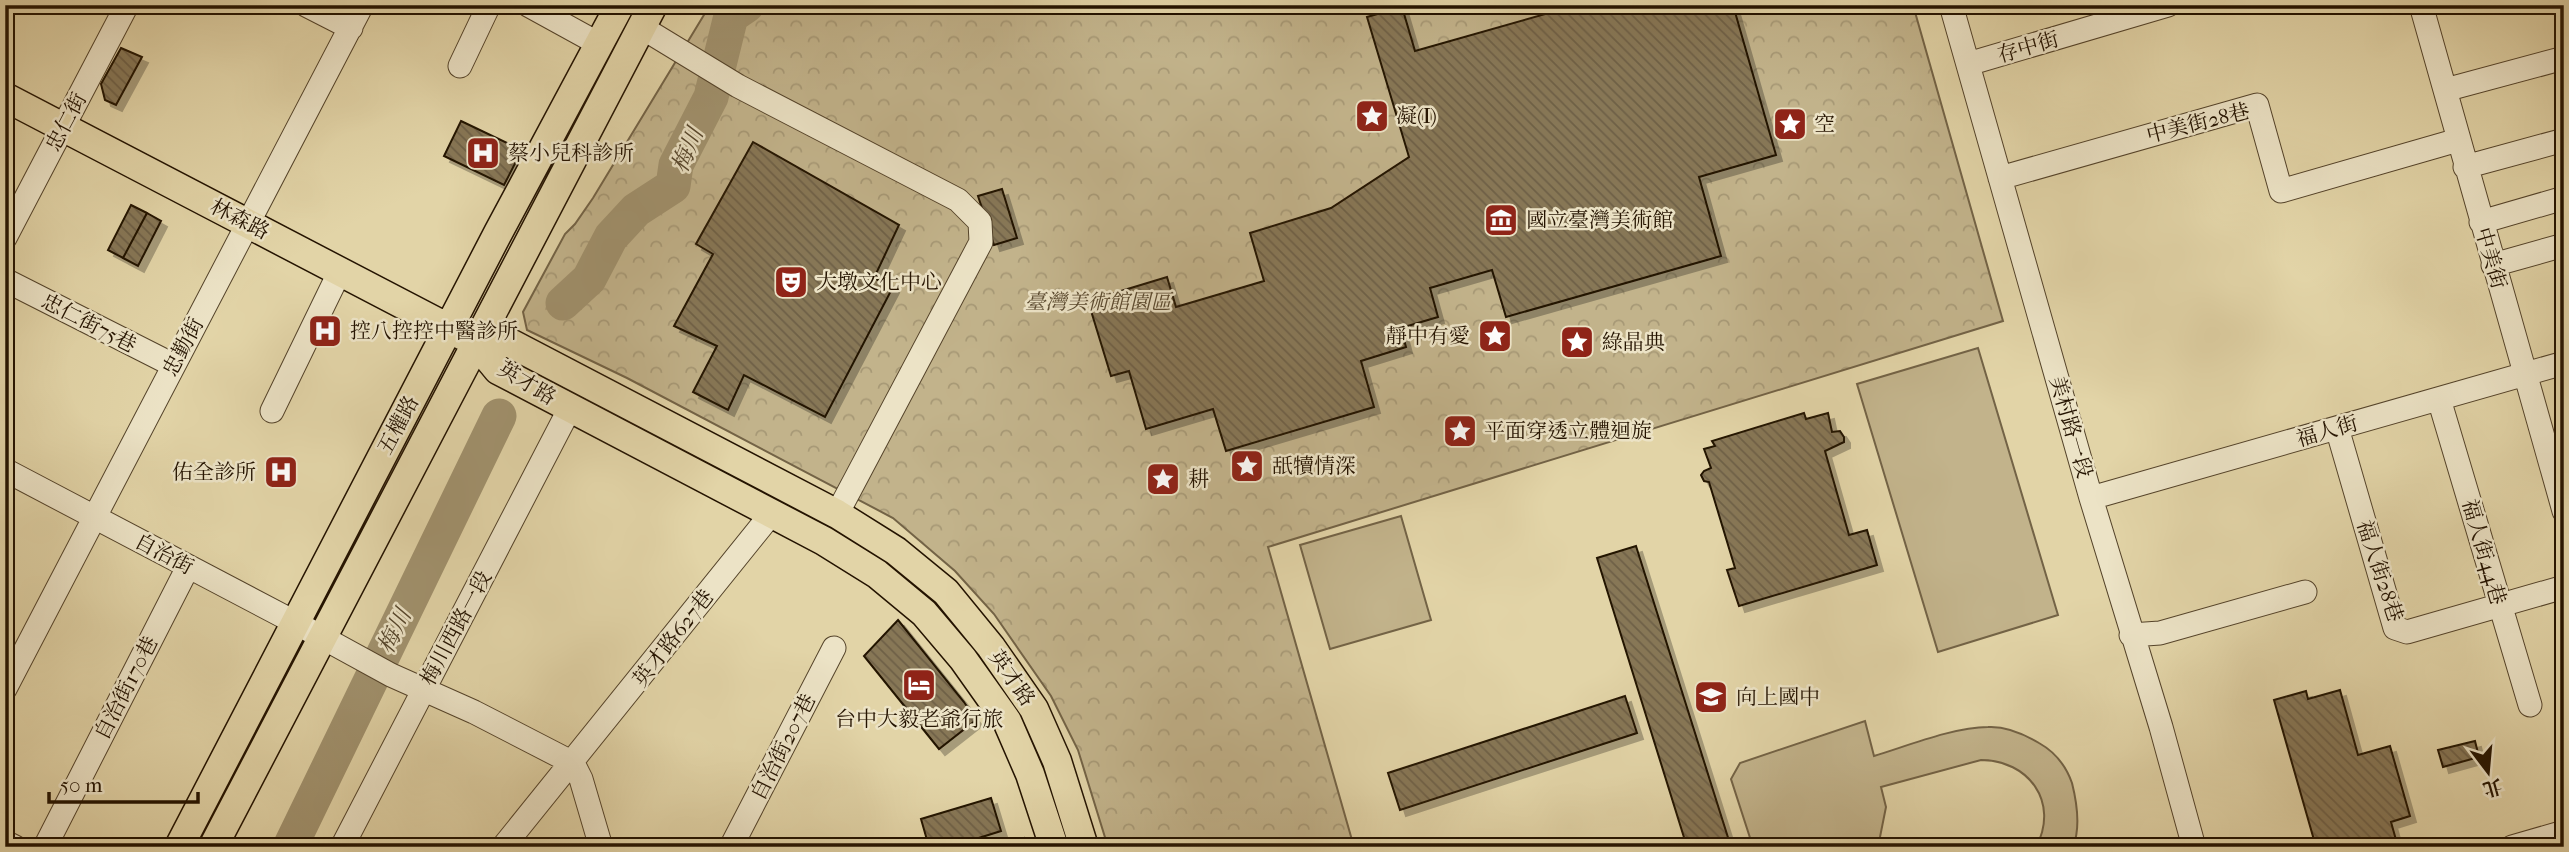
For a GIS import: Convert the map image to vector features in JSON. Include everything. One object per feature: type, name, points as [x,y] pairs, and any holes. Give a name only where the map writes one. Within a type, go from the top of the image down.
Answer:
[{"type":"main road","name":"五權路","points":[[179,847],[620,5]]},
{"type":"main road","name":"五權路","points":[[213,847],[647,16]]},
{"type":"main road","name":"林森路","points":[[5,97],[475,342]]},
{"type":"main road","name":"英才路","points":[[475,342],[498,370],[824,541],[877,574],[924,613],[963,659],[1007,721],[1030,774],[1054,847]]},
{"type":"main road","name":"英才路","points":[[475,342],[510,343],[837,514],[896,551],[946,592],[991,647],[1034,709],[1057,761],[1084,847]]},
{"type":"street","name":"忠仁街","points":[[5,238],[127,5]]},
{"type":"street","points":[[306,5],[351,28]]},
{"type":"street","name":"忠勤街","points":[[5,689],[362,5]]},
{"type":"street","points":[[460,66],[489,5]]},
{"type":"street","points":[[528,5],[598,44]]},
{"type":"street","name":"美村路一段","points":[[1951,5],[2091,498],[2161,727],[2194,847]]},
{"type":"street","name":"存中街","points":[[1968,64],[2168,5]]},
{"type":"street","name":"中美街","points":[[2421,5],[2563,504]]},
{"type":"street","points":[[647,16],[738,86],[958,200],[980,222],[981,242],[837,514]]},
{"type":"street","points":[[2445,90],[2564,58]]},
{"type":"street","name":"中美街28巷","points":[[2000,178],[2257,105],[2281,191],[2458,139]]},
{"type":"street","points":[[2465,167],[2564,140]]},
{"type":"street","points":[[2481,222],[2564,198]]},
{"type":"street","points":[[2493,265],[2564,245]]},
{"type":"street","points":[[272,411],[340,271]]},
{"type":"street","name":"忠仁街75巷","points":[[5,280],[173,365]]},
{"type":"street","name":"福人街","points":[[2091,498],[2564,363]]},
{"type":"street","name":"福人街44巷","points":[[2439,399],[2530,705]]},
{"type":"street","name":"梅川西路一段","points":[[342,847],[570,408]]},
{"type":"street","name":"福人街28巷","points":[[2337,428],[2395,628],[2407,632],[2564,587]]},
{"type":"street","name":"自治街","points":[[5,470],[423,690]]},
{"type":"street","name":"英才路627巷","points":[[503,847],[772,513]]},
{"type":"street","name":"自治街170巷","points":[[44,847],[188,567]]},
{"type":"street","points":[[2131,635],[2160,633],[2305,592]]},
{"type":"street","name":"自治街207巷","points":[[731,847],[834,648]]},
{"type":"street","points":[[423,690],[474,712],[573,763],[581,779],[601,847]]},
{"type":"street","points":[[2512,847],[2564,832]]},
{"type":"street","points":[[5,842],[15,847]]},
{"type":"green space","name":"臺灣美術館園區","points":[[710,5],[1913,5],[2003,321],[1268,547],[1354,847],[1108,847],[1078,750],[1051,696],[994,614],[955,571],[893,518],[627,378],[527,330],[523,312],[565,234],[593,198]]},
{"type":"green space","points":[[1978,348],[2058,615],[1938,652],[1857,384]]},
{"type":"green space","points":[[1401,516],[1431,620],[1330,649],[1300,545]]},
{"type":"green space","points":[[1865,721],[1874,756],[1931,738],[1975,728],[2008,729],[2039,743],[2059,760],[2072,783],[2078,823],[2073,847],[2036,847],[2044,814],[2042,800],[2035,787],[2013,767],[1981,760],[1881,787],[1886,807],[1878,847],[1753,847],[1731,779],[1740,763]]},
{"type":"building","name":"國立臺灣美術館","points":[[1577,5],[1733,5],[1776,155],[1699,177],[1721,256],[1506,317],[1492,270],[1430,288],[1438,317],[1401,328],[1406,347],[1361,361],[1374,407],[1226,451],[1213,409],[1146,429],[1129,371],[1111,376],[1088,301],[1167,277],[1176,307],[1264,281],[1250,233],[1331,208],[1409,157],[1367,17],[1402,7],[1415,51]]},
{"type":"building","points":[[121,48],[142,57],[116,105],[105,100],[101,84]]},
{"type":"building","name":"蔡小兒科診所","points":[[461,121],[522,150],[504,185],[444,156]]},
{"type":"building","name":"大墩文化中心","points":[[753,142],[899,225],[874,278],[893,287],[825,417],[744,375],[728,410],[693,392],[717,346],[674,326],[713,254],[696,244]]},
{"type":"building","points":[[1002,189],[1017,238],[994,245],[978,196]]},
{"type":"building","points":[[131,205],[147,213],[123,258],[108,250]]},
{"type":"building","points":[[147,213],[161,221],[138,266],[123,258]]},
{"type":"building","points":[[1804,413],[1806,419],[1828,413],[1832,432],[1840,431],[1844,437],[1844,442],[1825,451],[1849,535],[1867,530],[1877,565],[1739,606],[1727,570],[1735,568],[1709,482],[1704,481],[1701,475],[1711,468],[1704,449],[1715,446],[1712,441]]},
{"type":"building","points":[[1636,546],[1731,847],[1687,847],[1597,558]]},
{"type":"building","name":"台中大毅老爺行旅","points":[[898,620],[976,720],[939,749],[864,656]]},
{"type":"building","points":[[2340,690],[2358,755],[2390,746],[2410,816],[2391,822],[2398,847],[2316,847],[2274,700],[2306,691],[2308,699]]},
{"type":"building","points":[[1625,696],[1637,733],[1400,810],[1388,773]]},
{"type":"building","points":[[2475,741],[2479,757],[2443,767],[2438,750]]},
{"type":"building","points":[[991,798],[1001,831],[950,847],[929,847],[921,819]]},
{"type":"building","points":[[1024,838],[1026,847],[997,847]]},
{"type":"waterway","name":"梅川","points":[[563,303],[589,279],[611,237],[636,210],[673,186],[676,165],[711,97],[731,16],[747,5]]},
{"type":"waterway","name":"梅川","points":[[290,847],[499,416]]},
{"type":"place","name":"凝(I)","points":[[1372,116]]},
{"type":"place","name":"空","points":[[1790,124]]},
{"type":"place","name":"蔡小兒科診所","points":[[483,153]]},
{"type":"place","name":"國立臺灣美術館","points":[[1501,220]]},
{"type":"place","name":"大墩文化中心","points":[[791,282]]},
{"type":"place","name":"控八控控中醫診所","points":[[325,331]]},
{"type":"place","name":"靜中有愛","points":[[1495,336]]},
{"type":"place","name":"綠晶典","points":[[1577,342]]},
{"type":"place","name":"平面穿透立體迴旋","points":[[1460,431]]},
{"type":"place","name":"舐犢情深","points":[[1247,466]]},
{"type":"place","name":"佑全診所","points":[[281,472]]},
{"type":"place","name":"耕","points":[[1163,479]]},
{"type":"place","name":"台中大毅老爺行旅","points":[[919,685]]},
{"type":"place","name":"向上國中","points":[[1711,697]]}]
